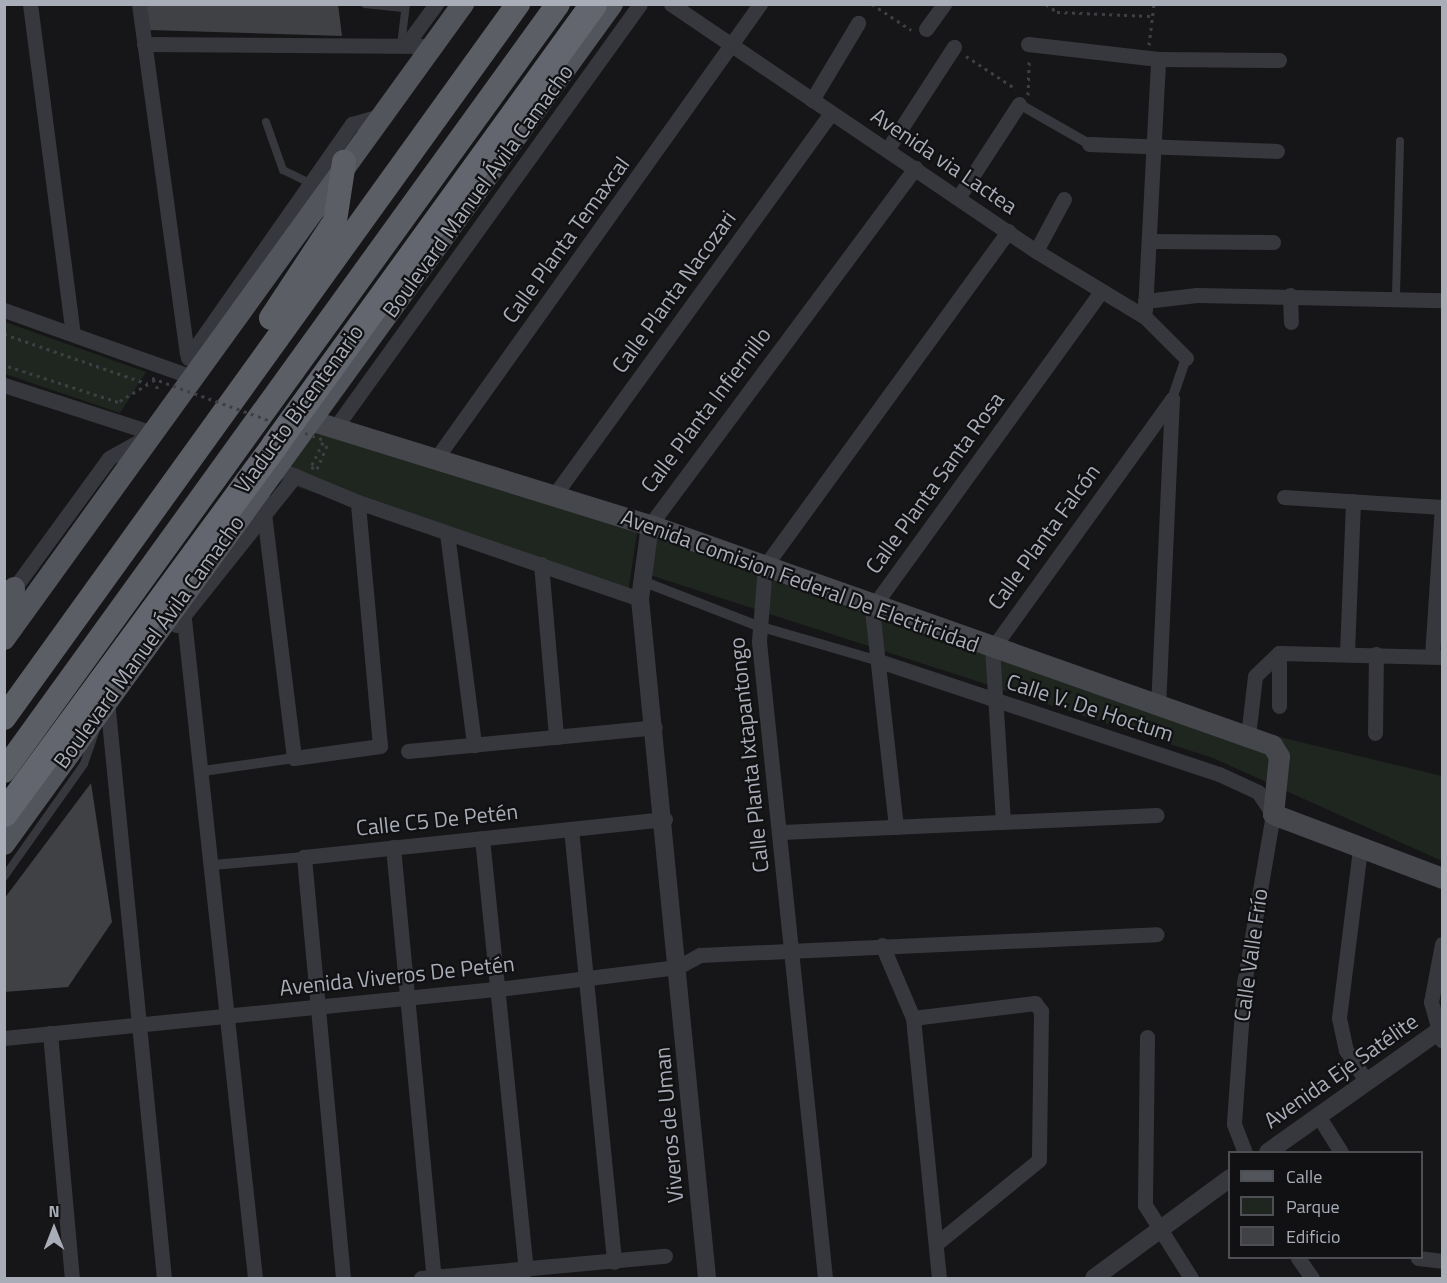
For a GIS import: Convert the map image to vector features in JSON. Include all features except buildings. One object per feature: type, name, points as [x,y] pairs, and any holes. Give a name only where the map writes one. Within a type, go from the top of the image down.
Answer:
[{"type":"highway","points":[[4,718],[250,373],[518,4]]},
{"type":"highway","name":"Boulevard Manuel Ávila Camacho","points":[[4,771],[333,323],[558,4]]},
{"type":"highway","name":"Viaducto Bicentenario","points":[[4,813],[593,4]]},
{"type":"highway","points":[[250,373],[262,332],[335,221],[344,162]]},
{"type":"highway","points":[[330,396],[333,323]]},
{"type":"main road","points":[[7,632],[195,378],[344,162],[428,46],[463,4]]},
{"type":"main road","name":"Boulevard Manuel Ávila Camacho","points":[[10,849],[133,662],[261,489],[286,472],[318,430],[330,396],[612,4]]},
{"type":"main road","name":"Avenida Comision Federal De Electricidad","points":[[318,430],[435,460],[650,525],[765,566],[872,608],[1248,736],[1272,745],[1279,756]]},
{"type":"main road","points":[[7,632],[9,595]]},
{"type":"main road","name":"Calle Valle Frío","points":[[1273,814],[1279,756]]},
{"type":"main road","points":[[1273,814],[1360,849],[1443,878]]},
{"type":"street","points":[[30,4],[73,333]]},
{"type":"street","points":[[139,4],[187,354],[195,378]]},
{"type":"street","points":[[403,45],[436,4]]},
{"type":"street","points":[[318,430],[640,4]]},
{"type":"street","name":"Avenida via Lactea","points":[[670,4],[1036,251],[1100,293],[1145,317],[1186,358]]},
{"type":"street","name":"Calle Planta Temaxcal","points":[[435,460],[734,46],[760,4]]},
{"type":"street","points":[[926,29],[944,4]]},
{"type":"street","points":[[812,100],[858,23]]},
{"type":"street","points":[[144,44],[428,46]]},
{"type":"street","points":[[1028,44],[1153,58],[1279,60]]},
{"type":"street","points":[[886,150],[954,47]]},
{"type":"street","points":[[1145,317],[1155,149],[1153,58]]},
{"type":"street","points":[[957,198],[1019,104],[1089,144],[1155,149],[1277,152]]},
{"type":"street","name":"Calle Planta Nacozari","points":[[553,497],[831,113]]},
{"type":"street","points":[[187,354],[352,124],[377,117]]},
{"type":"street","name":"Calle Planta Infiernillo","points":[[678,967],[641,590],[650,525],[915,168]]},
{"type":"street","points":[[1036,251],[1064,199]]},
{"type":"street","name":"Calle Planta Ixtapantongo","points":[[825,1278],[791,950],[782,832],[758,626],[765,566],[1008,231]]},
{"type":"street","points":[[1149,241],[1273,242]]},
{"type":"street","name":"Calle Planta Santa Rosa","points":[[896,827],[872,608],[1100,293]]},
{"type":"street","points":[[1290,295],[1291,322]]},
{"type":"street","points":[[1145,301],[1175,296],[1290,295],[1396,295],[1443,300]]},
{"type":"street","points":[[4,310],[195,378]]},
{"type":"street","points":[[1158,707],[1172,399],[1186,358]]},
{"type":"street","points":[[4,385],[153,433]]},
{"type":"street","name":"Calle Planta Falcón","points":[[992,650],[1172,399]]},
{"type":"street","points":[[9,595],[109,458],[153,433]]},
{"type":"street","points":[[133,662],[184,619],[265,517],[286,472],[358,502],[447,533],[541,564],[641,590]]},
{"type":"street","points":[[261,489],[294,758]]},
{"type":"street","points":[[1248,736],[1255,676],[1279,653],[1347,652],[1437,656],[1442,507],[1284,497]]},
{"type":"street","points":[[1347,652],[1353,501]]},
{"type":"street","points":[[203,771],[380,746],[358,502]]},
{"type":"street","points":[[447,533],[474,745]]},
{"type":"street","points":[[541,564],[556,737]]},
{"type":"street","name":"Calle V. De Hoctum","points":[[641,590],[879,661],[1240,782],[1258,792],[1273,814]]},
{"type":"street","points":[[184,619],[203,771],[226,1016],[255,1278]]},
{"type":"street","points":[[992,650],[998,701],[1003,822]]},
{"type":"street","points":[[1278,706],[1279,653]]},
{"type":"street","points":[[1375,733],[1376,654]]},
{"type":"street","points":[[105,702],[136,1025],[164,1278]]},
{"type":"street","points":[[408,751],[655,727]]},
{"type":"street","name":"Calle Valle Frío","points":[[1245,1151],[1234,1124],[1244,983],[1273,814]]},
{"type":"street","points":[[782,832],[1157,815]]},
{"type":"street","name":"Calle C5 De Petén","points":[[213,865],[665,819]]},
{"type":"street","points":[[572,829],[614,1262]]},
{"type":"street","points":[[482,838],[526,1270]]},
{"type":"street","points":[[393,847],[408,999],[428,1278],[665,1256]]},
{"type":"street","points":[[1360,849],[1339,1018],[1346,1050],[1367,1082]]},
{"type":"street","points":[[304,856],[343,1278]]},
{"type":"street","name":"Avenida Viveros De Petén","points":[[4,1038],[408,999],[585,979],[678,967],[700,955],[1157,934]]},
{"type":"street","points":[[1441,1034],[1431,1002],[1443,944]]},
{"type":"street","points":[[882,945],[913,1018],[939,1278]]},
{"type":"street","name":"Viveros de Uman","points":[[678,967],[707,1278]]},
{"type":"street","points":[[913,1018],[1035,1003],[1041,1011],[1039,1160],[936,1244]]},
{"type":"street","points":[[50,1033],[72,1278]]},
{"type":"street","name":"Avenida Eje Satélite","points":[[1269,1151],[1367,1082],[1441,1034]]},
{"type":"street","points":[[1147,1037],[1145,1205],[1157,1230],[1191,1278]]},
{"type":"street","points":[[1319,1117],[1340,1151]]},
{"type":"street","points":[[1094,1278],[1228,1179]]},
{"type":"street","points":[[1423,1258],[1443,1261]]},
{"type":"street","points":[[1299,1259],[1312,1278]]},
{"type":"lane","points":[[365,4],[404,6],[403,45]]},
{"type":"lane","points":[[266,122],[283,170],[310,183]]},
{"type":"lane","points":[[1396,295],[1400,141]]},
{"type":"lane","points":[[4,877],[10,849]]},
{"type":"path","points":[[872,4],[912,30],[917,22],[926,29]]},
{"type":"path","points":[[1046,4],[1057,12],[1150,16]]},
{"type":"path","points":[[1153,58],[1150,16],[1154,4]]},
{"type":"path","points":[[954,47],[1027,97],[1028,44]]},
{"type":"path","points":[[4,333],[148,384],[118,402],[4,365]]},
{"type":"path","points":[[152,378],[281,424]]},
{"type":"path","points":[[318,430],[317,469],[311,467],[318,430]]},
{"type":"green space","points":[[5,322],[146,372],[120,413],[5,374]]},
{"type":"green space","points":[[313,421],[637,533],[628,593],[269,478]]},
{"type":"green space","points":[[657,527],[1204,719],[1442,776],[1442,861],[1213,758],[650,575]]}]
